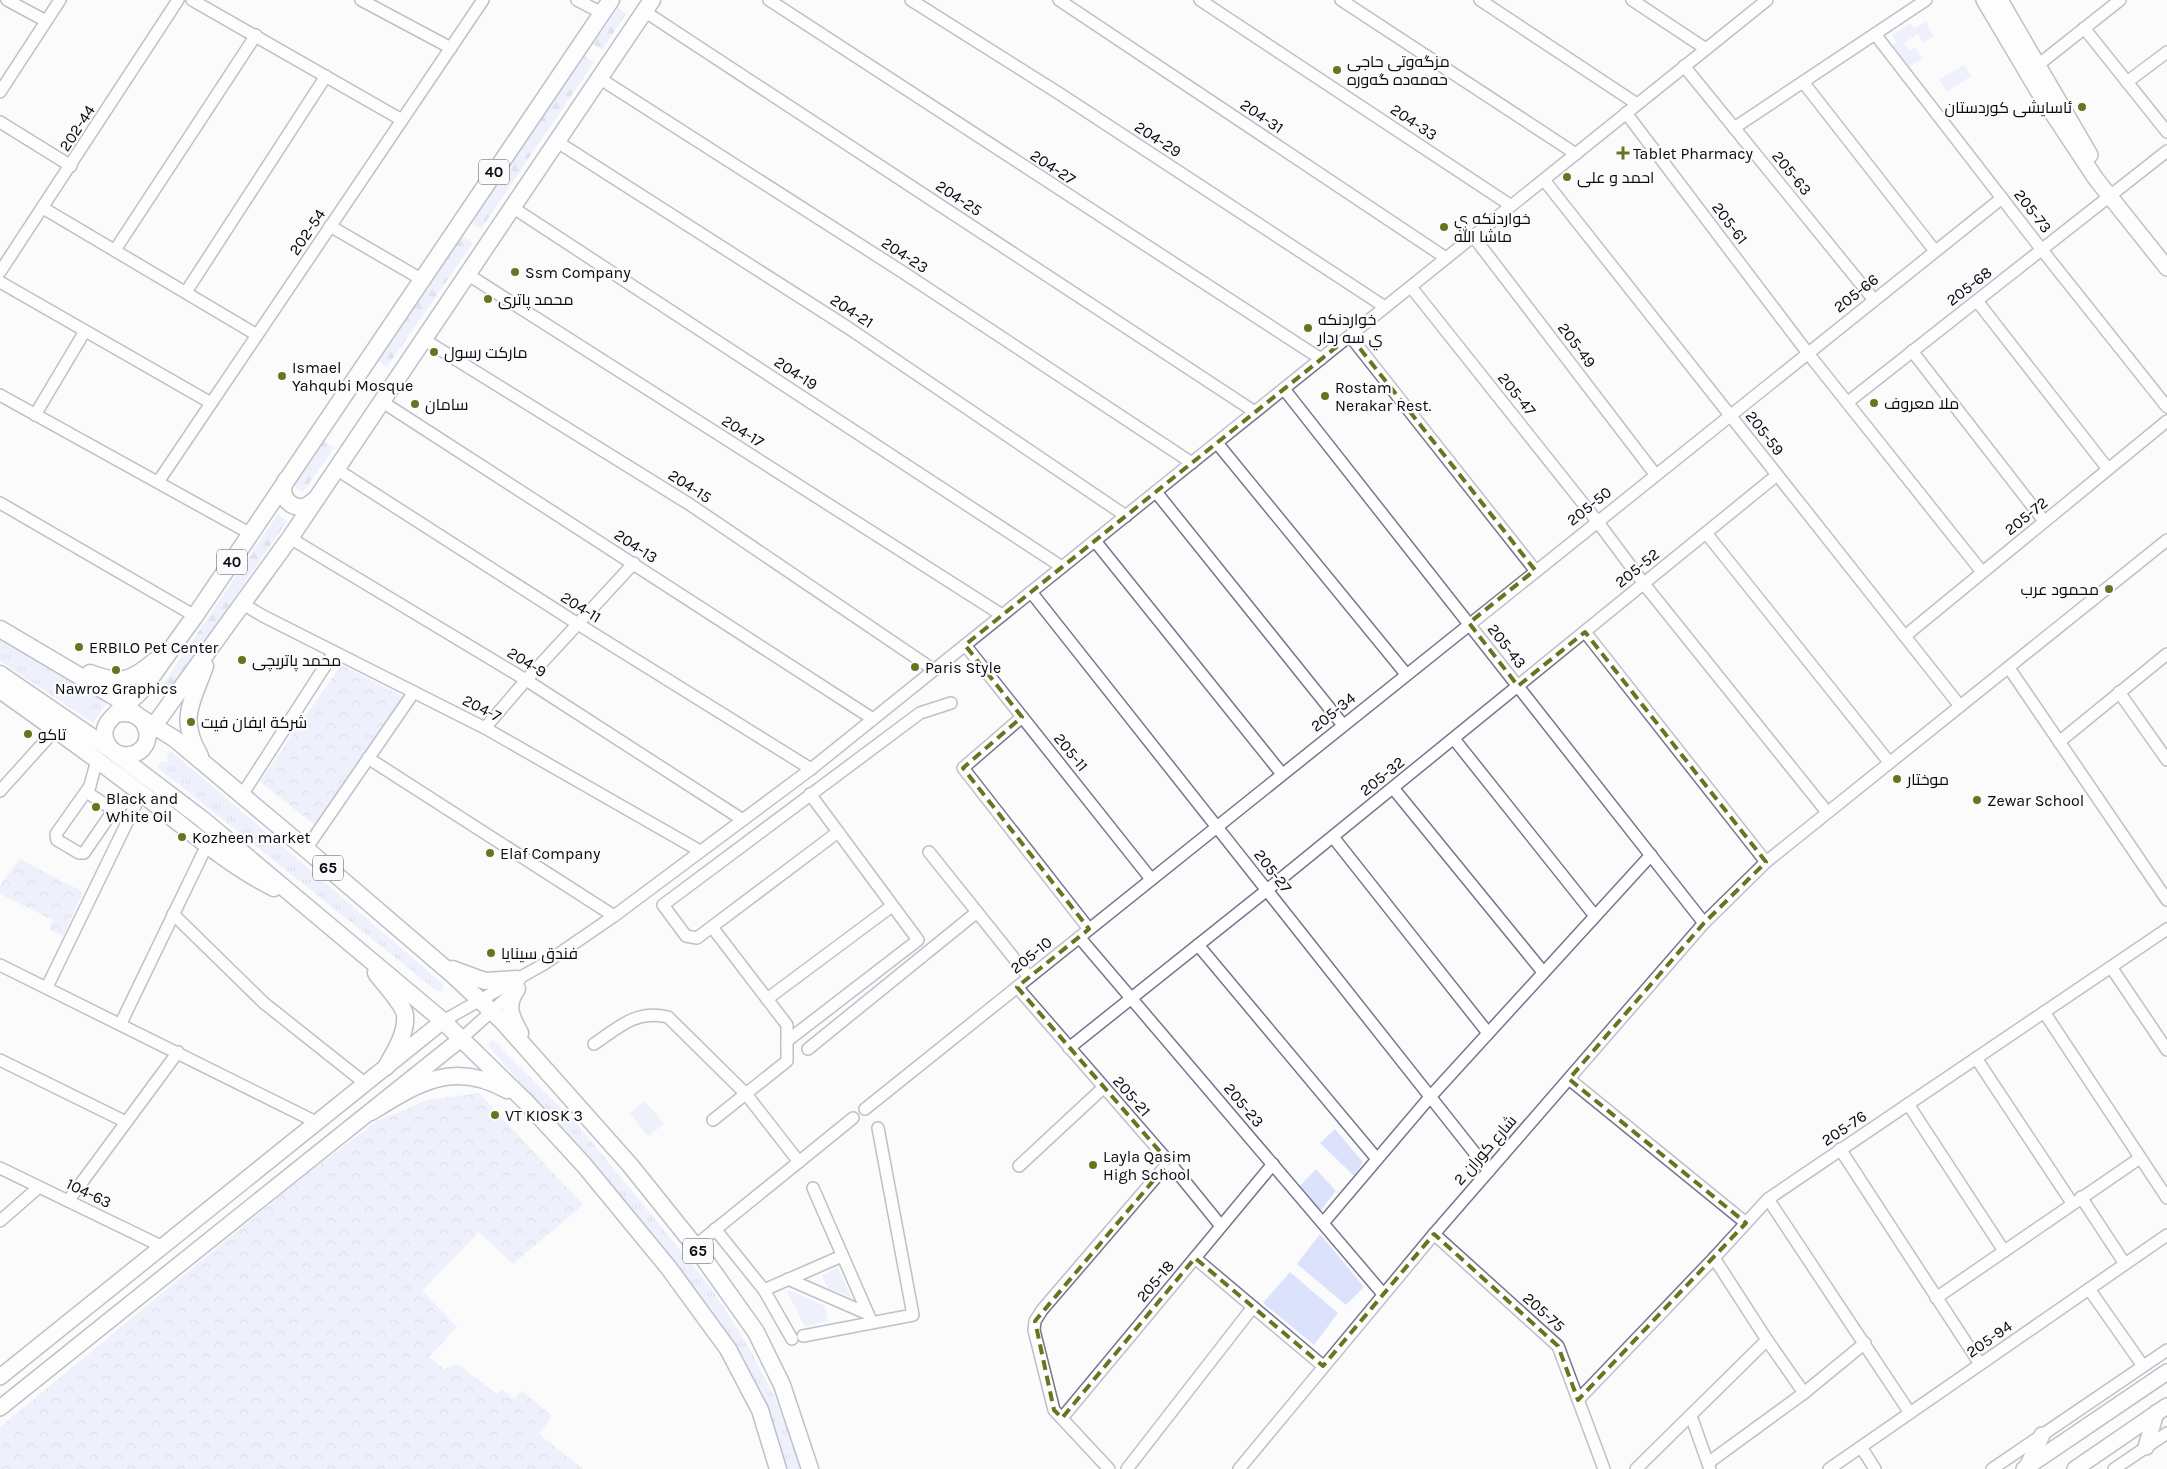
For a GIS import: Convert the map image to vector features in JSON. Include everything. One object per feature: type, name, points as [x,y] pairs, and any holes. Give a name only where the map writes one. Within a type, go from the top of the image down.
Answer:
[{"type":"highway","name":"40","points":[[607,7],[421,279],[251,534],[127,712],[107,723],[104,730],[104,738],[111,750],[117,754],[131,755],[143,747],[151,730],[290,538],[648,6]]},
{"type":"highway","points":[[286,480],[283,493],[291,505],[306,507],[316,498]]},
{"type":"highway","points":[[0,629],[116,697],[127,712],[143,720],[151,730]]},
{"type":"highway","points":[[58,662],[109,680],[123,680],[142,672],[171,648]]},
{"type":"highway","points":[[203,762],[189,733],[188,717],[212,648]]},
{"type":"highway","name":"65","points":[[0,674],[111,750],[202,819],[443,1021],[527,1104],[584,1165],[668,1267],[728,1349],[760,1410],[778,1469]]},
{"type":"highway","name":"65","points":[[0,690],[97,760],[250,876],[296,899]]},
{"type":"highway","name":"65","points":[[151,730],[203,762],[306,849],[485,1005],[539,1062],[630,1165],[695,1246],[756,1332],[782,1385],[810,1469]]},
{"type":"highway","points":[[359,951],[402,1008],[405,1015],[398,1044],[386,1067]]},
{"type":"highway","points":[[424,951],[439,963],[476,979],[517,984],[509,1004],[510,1014],[539,1062]]},
{"type":"highway","points":[[371,1112],[422,1083],[454,1076],[472,1076],[490,1080],[527,1104]]},
{"type":"main road","points":[[1984,0],[2041,96],[2096,179],[2167,268]]},
{"type":"main road","points":[[2000,0],[2083,142],[2111,197]]},
{"type":"main road","points":[[0,1377],[443,1021]]},
{"type":"main road","points":[[0,1408],[462,1038]]},
{"type":"main road","points":[[230,1193],[246,1212]]},
{"type":"main road","points":[[2026,1468],[2167,1372]]},
{"type":"main road","points":[[2146,1447],[2162,1409]]},
{"type":"main road","points":[[2075,1469],[2162,1409]]},
{"type":"main road","points":[[2026,1468],[2042,1435]]},
{"type":"street","points":[[7,0],[46,21]]},
{"type":"street","points":[[1,89],[60,0]]},
{"type":"street","name":"202-44","points":[[0,272],[72,166],[178,0]]},
{"type":"street","points":[[192,0],[402,120]]},
{"type":"street","points":[[361,0],[451,48]]},
{"type":"street","name":"202-54","points":[[158,482],[483,0]]},
{"type":"street","points":[[578,0],[607,7]]},
{"type":"street","name":"204-27","points":[[769,0],[1321,359]]},
{"type":"street","name":"204-29","points":[[912,0],[1060,94],[1385,307]]},
{"type":"street","name":"204-31","points":[[1059,0],[1446,258]]},
{"type":"street","name":"204-33","points":[[1200,0],[1510,205]]},
{"type":"street","points":[[1341,0],[1576,154]]},
{"type":"street","points":[[1480,0],[1637,104]]},
{"type":"street","points":[[1632,0],[1706,49]]},
{"type":"street","points":[[443,1021],[485,1005],[517,984],[614,916],[811,769],[1767,0]]},
{"type":"street","points":[[1734,128],[1926,0]]},
{"type":"street","points":[[2038,65],[2120,0]]},
{"type":"street","name":"204-25","points":[[648,6],[1254,412]]},
{"type":"street","points":[[2084,28],[2167,132]]},
{"type":"street","name":"205-73","points":[[1875,34],[2042,250],[2167,407]]},
{"type":"street","points":[[115,250],[256,35]]},
{"type":"street","points":[[2127,82],[2167,52]]},
{"type":"street","name":"205-63","points":[[1684,66],[1874,300]]},
{"type":"street","points":[[186,292],[326,76]]},
{"type":"street","name":"204-23","points":[[599,78],[901,271],[1192,463]]},
{"type":"street","points":[[1803,82],[1935,251]]},
{"type":"street","name":"205-61","points":[[1626,113],[1807,352],[1982,572]]},
{"type":"street","points":[[0,122],[72,166]]},
{"type":"street","name":"204-21","points":[[556,141],[848,327],[1126,516]]},
{"type":"street","name":"205-68","points":[[1848,402],[2111,197],[2167,151]]},
{"type":"street","name":"205-59","points":[[1544,180],[1960,706]]},
{"type":"street","name":"205-66","points":[[1730,414],[2002,198]]},
{"type":"street","name":"204-19","points":[[512,207],[1062,568]]},
{"type":"street","points":[[43,208],[257,335]]},
{"type":"street","points":[[330,226],[421,279]]},
{"type":"street","name":"205-49","points":[[1473,236],[1655,474]]},
{"type":"street","name":"204-17","points":[[467,274],[1002,615]]},
{"type":"street","points":[[0,282],[211,403]]},
{"type":"street","name":"205-47","points":[[1411,287],[1597,520],[1644,584],[1827,812]]},
{"type":"street","points":[[1977,301],[2108,469]]},
{"type":"street","points":[[35,415],[85,331]]},
{"type":"street","points":[[1350,336],[1535,570]]},
{"type":"street","name":"204-15","points":[[423,340],[688,504],[934,670]]},
{"type":"street","points":[[1912,351],[2044,522]]},
{"type":"street","name":"205-43","points":[[1284,389],[1704,923]]},
{"type":"street","points":[[0,396],[251,534]]},
{"type":"street","name":"204-13","points":[[381,402],[634,563],[872,720]]},
{"type":"street","name":"205-50","points":[[1469,623],[1730,414]]},
{"type":"street","name":"205-72","points":[[1905,636],[2167,421]]},
{"type":"street","points":[[1217,443],[1406,674]]},
{"type":"street","name":"204-11","points":[[336,470],[811,769]]},
{"type":"street","name":"205-52","points":[[1518,686],[1777,475]]},
{"type":"street","points":[[1156,492],[1343,724]]},
{"type":"street","points":[[0,504],[194,616]]},
{"type":"street","points":[[1706,533],[1889,762]]},
{"type":"street","name":"204-9","points":[[290,538],[526,680],[743,820]]},
{"type":"street","points":[[1095,540],[1282,774]]},
{"type":"street","name":"شارع كوران 2","points":[[1239,1469],[1434,1234],[1704,923],[1766,862],[2167,540]]},
{"type":"street","points":[[485,728],[526,680],[634,563]]},
{"type":"street","name":"205-27","points":[[1031,592],[1489,1171]]},
{"type":"street","name":"204-7","points":[[243,604],[485,728],[700,851]]},
{"type":"street","name":"205-34","points":[[1217,826],[1469,623]]},
{"type":"street","points":[[1585,632],[1766,862]]},
{"type":"street","name":"205-11","points":[[965,645],[1151,879]]},
{"type":"street","points":[[242,795],[334,652]]},
{"type":"street","points":[[2059,742],[2167,654]]},
{"type":"street","points":[[2009,668],[2167,900]]},
{"type":"street","name":"205-32","points":[[1069,1048],[1518,686]]},
{"type":"street","points":[[306,849],[414,692]]},
{"type":"street","points":[[2119,692],[2167,760]]},
{"type":"street","points":[[838,832],[697,938],[686,936],[663,905],[920,713],[951,703]]},
{"type":"street","points":[[1022,718],[963,768],[1089,929]]},
{"type":"street","points":[[0,792],[55,730]]},
{"type":"street","points":[[1454,739],[1595,916]]},
{"type":"street","points":[[368,758],[614,916]]},
{"type":"street","points":[[97,760],[88,793],[112,810],[143,795]]},
{"type":"street","points":[[90,786],[56,834],[57,840],[79,853],[84,853],[115,808]]},
{"type":"street","points":[[1393,788],[1543,972]]},
{"type":"street","points":[[787,1042],[918,940],[810,794]]},
{"type":"street","points":[[47,988],[137,802],[143,795]]},
{"type":"street","name":"205-10","points":[[865,1109],[1217,826]]},
{"type":"street","points":[[1333,837],[1488,1033]]},
{"type":"street","points":[[121,1023],[207,845]]},
{"type":"street","points":[[929,852],[1029,977]]},
{"type":"street","points":[[1323,1223],[1430,1096],[1650,855]]},
{"type":"street","points":[[768,999],[892,906]]},
{"type":"street","points":[[808,1049],[977,912]]},
{"type":"street","points":[[174,914],[264,1004],[366,1084]]},
{"type":"street","points":[[712,927],[787,1025],[786,1061],[713,1120]]},
{"type":"street","name":"205-76","points":[[1578,1400],[1768,1199],[2167,929]]},
{"type":"street","name":"205-23","points":[[1079,937],[1383,1294]]},
{"type":"street","points":[[1198,945],[1377,1159]]},
{"type":"street","points":[[0,965],[121,1023],[318,1123]]},
{"type":"street","points":[[2111,967],[2167,1050]]},
{"type":"street","points":[[462,1038],[485,1005],[517,984]]},
{"type":"street","name":"205-21","points":[[1017,987],[1169,1162],[1221,1226]]},
{"type":"street","points":[[2044,1012],[2167,1198]]},
{"type":"street","points":[[594,1044],[633,1018],[658,1015],[668,1017],[746,1094],[799,1162]]},
{"type":"street","points":[[68,1201],[178,1052]]},
{"type":"street","points":[[1976,1058],[2125,1264]]},
{"type":"street","points":[[0,1060],[126,1122]]},
{"type":"street","points":[[1569,1078],[1746,1223]]},
{"type":"street","points":[[1019,1166],[1103,1088]]},
{"type":"street","points":[[1908,1104],[2004,1251]]},
{"type":"street","points":[[695,1246],[853,1118]]},
{"type":"street","points":[[715,1229],[764,1290],[798,1337],[870,1319],[913,1316],[878,1128]]},
{"type":"street","points":[[1840,1150],[1980,1364]]},
{"type":"street","points":[[1936,1298],[2140,1158]]},
{"type":"street","points":[[1109,1469],[1054,1410],[1034,1330],[1035,1321],[1042,1310],[1169,1162]]},
{"type":"street","name":"205-18","points":[[1062,1418],[1273,1164]]},
{"type":"street","name":"104-63","points":[[0,1168],[163,1247]]},
{"type":"street","points":[[0,1221],[39,1187]]},
{"type":"street","points":[[813,1188],[870,1319]]},
{"type":"street","points":[[1768,1199],[1910,1413]]},
{"type":"street","name":"205-75","points":[[1434,1234],[1558,1346],[1604,1469]]},
{"type":"street","name":"205-94","points":[[1829,1469],[2167,1235]]},
{"type":"street","points":[[764,1290],[842,1256]]},
{"type":"street","points":[[1195,1258],[1323,1366]]},
{"type":"street","points":[[1714,1258],[1804,1393]]},
{"type":"street","points":[[788,1279],[870,1319]]},
{"type":"street","points":[[2089,1289],[2143,1366]]},
{"type":"street","points":[[1128,1469],[1253,1307]]},
{"type":"street","points":[[1636,1469],[1767,1340]]},
{"type":"street","points":[[1691,1416],[1709,1466],[1865,1343]]},
{"type":"street","points":[[1992,1469],[2167,1350]]},
{"type":"street","points":[[2114,1469],[2167,1433]]},
{"type":"street","points":[[1861,1447],[1876,1469]]},
{"type":"highlighted area","points":[[1350,336],[1535,570],[1469,623],[1518,686],[1585,632],[1766,862],[1704,923],[1569,1079],[1746,1223],[1578,1400],[1558,1346],[1434,1234],[1323,1366],[1195,1258],[1062,1418],[1054,1410],[1035,1321],[1169,1162],[1017,987],[1089,929],[963,768],[1022,717],[965,645]]},
{"type":"green space","points":[[618,8],[626,14],[602,50],[593,44]]},
{"type":"green space","points":[[1927,21],[1927,25],[1934,36],[1923,43],[1918,34],[1904,43],[1909,51],[1915,47],[1922,58],[1910,67],[1893,45],[1897,43],[1892,35],[1910,23],[1914,28]]},
{"type":"green space","points":[[584,56],[594,62],[481,229],[472,223]]},
{"type":"green space","points":[[1964,65],[1971,76],[1947,92],[1939,80]]},
{"type":"green space","points":[[462,236],[473,243],[387,367],[378,360]]},
{"type":"green space","points":[[1988,269],[1994,276],[1959,305],[1953,297]]},
{"type":"green space","points":[[324,441],[334,448],[303,492],[293,485]]},
{"type":"green space","points":[[278,514],[287,521],[171,690],[163,684]]},
{"type":"green space","points":[[0,639],[107,703],[93,723],[0,661]]},
{"type":"green space","points":[[341,665],[404,697],[316,826],[260,782]]},
{"type":"green space","points":[[171,751],[443,984],[443,991],[437,991],[157,767],[161,762],[168,762],[167,755]]},
{"type":"green space","points":[[20,859],[83,892],[63,936],[49,929],[53,920],[0,894],[0,885]]},
{"type":"green space","points":[[493,1040],[579,1126],[711,1288],[747,1344],[777,1402],[801,1469],[785,1469],[764,1409],[569,1138],[489,1047],[489,1042]]},
{"type":"green space","points":[[479,1093],[583,1205],[513,1264],[479,1232],[422,1291],[457,1327],[429,1357],[444,1369],[458,1364],[497,1394],[502,1389],[514,1399],[522,1391],[552,1416],[539,1434],[583,1469],[0,1469],[0,1427],[304,1176],[377,1121],[427,1100]]},
{"type":"green space","points":[[645,1101],[664,1124],[648,1136],[630,1113]]},
{"type":"green space","points":[[1335,1129],[1363,1162],[1354,1176],[1320,1143]]},
{"type":"green space","points":[[1316,1169],[1336,1191],[1320,1211],[1299,1187]]},
{"type":"green space","points":[[1320,1234],[1364,1287],[1346,1305],[1297,1264]]},
{"type":"green space","points":[[838,1268],[851,1297],[827,1288],[822,1275]]},
{"type":"green space","points":[[1290,1272],[1338,1313],[1314,1345],[1263,1303]]},
{"type":"green space","points":[[786,1289],[825,1306],[828,1321],[805,1327]]},
{"type":"place","name":"مزگه‌وتی حاجی حه‌مه‌ده‌ گه‌وره","points":[[1337,70]]},
{"type":"place","name":"ئاسایشی كوردستان","points":[[2082,107]]},
{"type":"place","name":"Tablet Pharmacy","points":[[1623,153]]},
{"type":"place","name":"احمد و علی","points":[[1567,177]]},
{"type":"place","name":"خواردنكه ي ماشا الله","points":[[1444,227]]},
{"type":"place","name":"Ssm Company","points":[[515,272]]},
{"type":"place","name":"محمد پاتری","points":[[488,299]]},
{"type":"place","name":"خواردنكه ي سه ردار","points":[[1308,328]]},
{"type":"place","name":"مارکت رسول","points":[[434,352]]},
{"type":"place","name":"Ismael Yahqubi Mosque","points":[[282,376]]},
{"type":"place","name":"Rostam Nerakar Rest.","points":[[1325,396]]},
{"type":"place","name":"ملا معروف","points":[[1874,403]]},
{"type":"place","name":"سامان","points":[[415,404]]},
{"type":"place","name":"محمود عرب","points":[[2109,589]]},
{"type":"place","name":"ERBILO Pet Center","points":[[79,647]]},
{"type":"place","name":"محمد پاتریچی","points":[[242,660]]},
{"type":"place","name":"Paris Style","points":[[915,667]]},
{"type":"place","name":"Nawroz Graphics","points":[[116,670]]},
{"type":"place","name":"شركة ايفان فيت","points":[[191,722]]},
{"type":"place","name":"تاكو","points":[[28,734]]},
{"type":"place","name":"موختار","points":[[1897,779]]},
{"type":"place","name":"Zewar School","points":[[1977,800]]},
{"type":"place","name":"Black and White Oil","points":[[96,807]]},
{"type":"place","name":"Kozheen market","points":[[182,837]]},
{"type":"place","name":"Elaf Company","points":[[490,853]]},
{"type":"place","name":"فندق سينايا","points":[[491,953]]},
{"type":"place","name":"VT KIOSK 3","points":[[495,1115]]},
{"type":"place","name":"Layla Qasim High School","points":[[1093,1165]]}]
